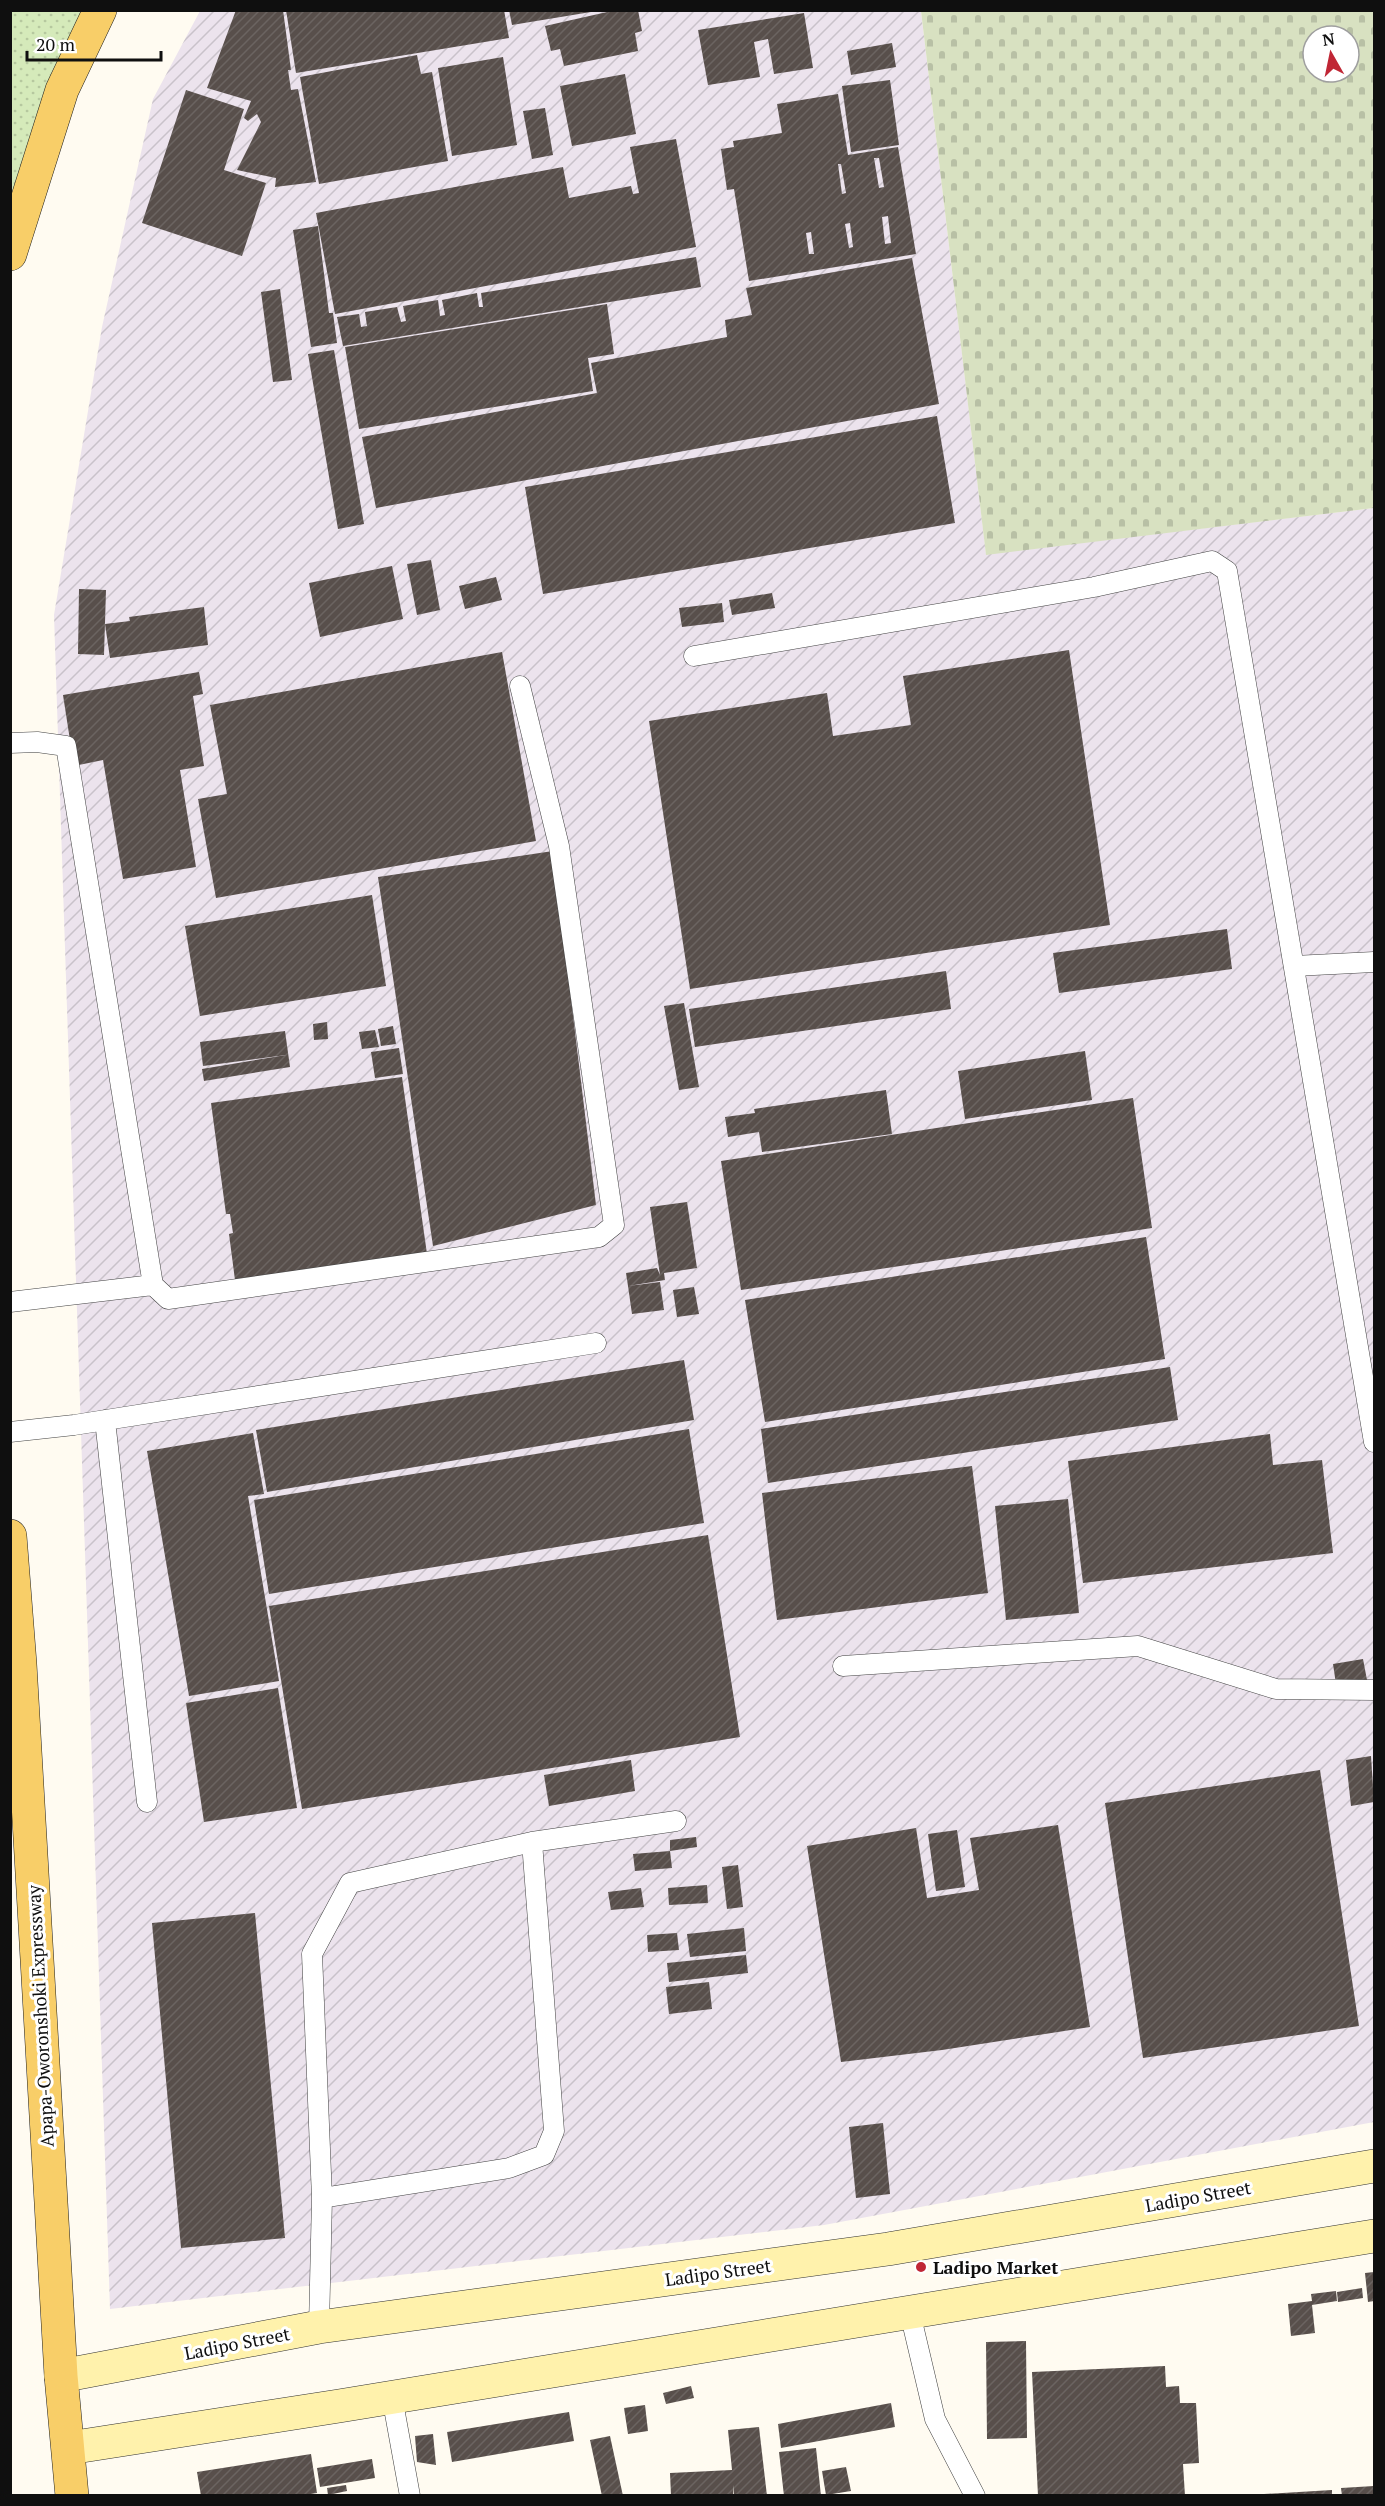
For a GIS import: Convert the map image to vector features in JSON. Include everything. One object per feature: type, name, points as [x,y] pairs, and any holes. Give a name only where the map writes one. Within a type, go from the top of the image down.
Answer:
[{"type":"main road","points":[[10,254],[62,90],[100,10]]},
{"type":"main road","name":"Apapa-Oworonshoki Expressway","points":[[10,1536],[21,1676],[61,2376],[72,2496]]},
{"type":"main road","name":"Ladipo Street","points":[[61,2376],[319,2327],[888,2249],[1374,2166]]},
{"type":"main road","points":[[69,2448],[1374,2236]]},
{"type":"lane","points":[[694,656],[1094,587],[1212,561],[1227,571],[1374,1442]]},
{"type":"lane","points":[[10,743],[37,742],[66,746],[153,1285],[168,1299],[599,1237],[614,1225],[559,846],[520,686]]},
{"type":"lane","points":[[1294,966],[1374,962]]},
{"type":"lane","points":[[10,1302],[153,1285]]},
{"type":"lane","points":[[10,1432],[105,1420],[596,1343]]},
{"type":"lane","points":[[105,1420],[147,1802]]},
{"type":"lane","points":[[843,1666],[1138,1646],[1276,1689],[1374,1690]]},
{"type":"lane","points":[[319,2327],[322,2198],[312,1954],[350,1883],[532,1842],[675,1821]]},
{"type":"lane","points":[[322,2198],[509,2168],[544,2156],[554,2130],[532,1842]]},
{"type":"lane","points":[[910,2313],[935,2419],[975,2496]]},
{"type":"lane","points":[[392,2397],[410,2496]]},
{"type":"shaded area","points":[[200,11],[921,11],[986,554],[1374,508],[1374,2122],[824,2225],[110,2309],[54,615],[102,327],[153,99]]},
{"type":"green space","points":[[11,11],[99,11],[11,194]]},
{"type":"green space","points":[[921,11],[1374,11],[1374,508],[986,555]]},
{"type":"building","points":[[236,10],[283,10],[291,70],[288,70],[291,90],[298,89],[316,182],[275,187],[276,178],[237,170],[261,122],[257,114],[248,121],[244,118],[251,101],[207,88]]},
{"type":"building","points":[[286,10],[504,10],[509,38],[296,73]]},
{"type":"building","points":[[509,10],[591,10],[591,12],[512,25]]},
{"type":"building","points":[[616,10],[638,10],[642,31],[635,33],[638,51],[564,66],[560,49],[551,51],[545,26]]},
{"type":"building","points":[[804,13],[813,68],[774,74],[768,39],[754,42],[760,77],[708,85],[698,30]]},
{"type":"building","points":[[892,43],[896,67],[851,75],[847,51]]},
{"type":"building","points":[[417,55],[421,74],[432,72],[448,161],[319,184],[300,77]]},
{"type":"building","points":[[503,57],[517,145],[452,156],[438,68]]},
{"type":"building","points":[[625,74],[636,134],[572,146],[560,86]]},
{"type":"building","points":[[890,80],[899,145],[851,152],[842,86]]},
{"type":"building","points":[[186,90],[244,109],[224,170],[266,183],[242,256],[142,223]]},
{"type":"building","points":[[838,94],[848,155],[898,147],[916,254],[749,281],[734,189],[727,190],[721,149],[734,147],[733,141],[782,133],[777,104]],"holes":[[[874,158],[879,158],[884,187],[879,188]],[[838,164],[841,164],[846,193],[842,194]],[[888,216],[891,243],[885,244],[882,217]],[[850,223],[853,247],[849,248],[845,224]],[[811,232],[814,254],[809,254],[806,233]]]},
{"type":"building","points":[[545,108],[553,155],[532,159],[523,111]]},
{"type":"building","points":[[676,139],[696,247],[335,314],[316,213],[563,167],[569,198],[631,186],[633,194],[639,193],[630,147]]},
{"type":"building","points":[[318,226],[329,313],[333,313],[337,343],[311,347],[293,230]]},
{"type":"building","points":[[696,257],[701,287],[343,346],[337,317],[359,314],[361,327],[367,326],[365,312],[397,307],[401,322],[406,321],[403,306],[438,300],[440,316],[445,315],[442,300],[477,293],[479,307],[483,307],[481,293]]},
{"type":"building","points":[[912,258],[939,404],[376,508],[362,437],[597,393],[591,363],[727,337],[725,320],[752,315],[746,288]]},
{"type":"building","points":[[280,289],[292,380],[273,382],[261,292]]},
{"type":"building","points":[[607,304],[614,354],[588,358],[593,391],[359,429],[345,347]]},
{"type":"building","points":[[334,350],[364,524],[338,529],[308,354]]},
{"type":"building","points":[[937,416],[955,523],[543,594],[525,487]]},
{"type":"building","points":[[431,560],[440,610],[417,615],[407,564]]},
{"type":"building","points":[[392,566],[403,619],[320,637],[309,583]]},
{"type":"building","points":[[496,577],[502,600],[465,609],[459,586]]},
{"type":"building","points":[[79,589],[106,590],[104,655],[78,654]]},
{"type":"building","points":[[772,593],[775,608],[732,615],[729,600]]},
{"type":"building","points":[[722,603],[724,622],[682,627],[679,608]]},
{"type":"building","points":[[204,607],[208,645],[110,658],[105,624],[130,621],[129,617]]},
{"type":"building","points":[[1069,650],[1110,925],[690,989],[649,721],[827,693],[833,736],[911,725],[903,676]]},
{"type":"building","points":[[502,652],[536,841],[216,898],[198,799],[227,794],[210,705]]},
{"type":"building","points":[[199,672],[203,694],[193,696],[204,766],[180,770],[196,867],[123,879],[103,760],[74,766],[63,695]]},
{"type":"building","points":[[553,851],[596,1205],[433,1246],[378,877]]},
{"type":"building","points":[[372,895],[386,986],[200,1016],[185,926]]},
{"type":"building","points":[[1227,929],[1232,969],[1059,993],[1053,953]]},
{"type":"building","points":[[946,971],[951,1009],[695,1047],[689,1009]]},
{"type":"building","points":[[684,1003],[699,1087],[679,1090],[664,1006]]},
{"type":"building","points":[[327,1022],[328,1039],[314,1040],[313,1024]]},
{"type":"building","points":[[393,1026],[396,1044],[381,1046],[378,1029]]},
{"type":"building","points":[[375,1030],[379,1047],[362,1049],[359,1032]]},
{"type":"building","points":[[285,1031],[290,1067],[204,1081],[202,1069],[286,1055],[203,1066],[200,1042]]},
{"type":"building","points":[[399,1048],[403,1074],[375,1078],[371,1052]]},
{"type":"building","points":[[1085,1051],[1092,1100],[965,1119],[958,1071]]},
{"type":"building","points":[[402,1077],[427,1254],[235,1280],[229,1234],[233,1233],[230,1214],[226,1214],[211,1103]]},
{"type":"building","points":[[886,1090],[892,1134],[762,1152],[759,1132],[728,1137],[725,1117],[755,1113],[754,1109]]},
{"type":"building","points":[[1133,1098],[1152,1228],[741,1290],[721,1161]]},
{"type":"building","points":[[687,1202],[697,1268],[664,1273],[665,1280],[628,1286],[626,1273],[657,1268],[660,1275],[650,1207]]},
{"type":"building","points":[[1146,1237],[1165,1359],[765,1422],[745,1300]]},
{"type":"building","points":[[660,1282],[664,1310],[632,1314],[628,1286]]},
{"type":"building","points":[[694,1287],[699,1314],[677,1317],[673,1290]]},
{"type":"building","points":[[684,1360],[694,1420],[267,1492],[256,1430]]},
{"type":"building","points":[[1170,1367],[1178,1420],[768,1483],[761,1429]]},
{"type":"building","points":[[689,1429],[704,1523],[269,1594],[254,1500]]},
{"type":"building","points":[[253,1433],[264,1494],[248,1496],[279,1681],[189,1696],[147,1451]]},
{"type":"building","points":[[1270,1434],[1273,1465],[1322,1460],[1333,1553],[1083,1583],[1068,1461]]},
{"type":"building","points":[[972,1466],[988,1593],[777,1620],[762,1493]]},
{"type":"building","points":[[1068,1499],[1079,1613],[1006,1620],[995,1506]]},
{"type":"building","points":[[708,1535],[740,1737],[302,1809],[269,1606]]},
{"type":"building","points":[[1363,1659],[1367,1680],[1336,1684],[1333,1664]]},
{"type":"building","points":[[278,1688],[297,1808],[204,1822],[186,1703]]},
{"type":"building","points":[[1371,1756],[1374,1802],[1351,1806],[1346,1760]]},
{"type":"building","points":[[631,1760],[635,1791],[549,1806],[544,1775]]},
{"type":"building","points":[[1320,1770],[1359,2026],[1143,2058],[1105,1803]]},
{"type":"building","points":[[1058,1825],[1090,2027],[942,2050],[841,2062],[807,1846],[916,1828],[927,1898],[979,1890],[970,1838]]},
{"type":"building","points":[[957,1830],[965,1887],[936,1891],[928,1834]]},
{"type":"building","points":[[696,1837],[697,1847],[670,1851],[670,1840]]},
{"type":"building","points":[[670,1851],[672,1868],[635,1871],[633,1854]]},
{"type":"building","points":[[738,1865],[743,1907],[727,1909],[722,1867]]},
{"type":"building","points":[[707,1885],[708,1903],[669,1905],[668,1888]]},
{"type":"building","points":[[641,1888],[644,1907],[611,1910],[608,1892]]},
{"type":"building","points":[[255,1913],[285,2238],[181,2248],[152,1923]]},
{"type":"building","points":[[744,1928],[746,1951],[690,1957],[687,1934]]},
{"type":"building","points":[[677,1933],[679,1950],[648,1952],[647,1935]]},
{"type":"building","points":[[746,1955],[748,1973],[669,1982],[667,1963]]},
{"type":"building","points":[[709,1982],[712,2009],[669,2014],[666,1987]]},
{"type":"building","points":[[883,2123],[890,2194],[856,2198],[849,2127]]},
{"type":"building","points":[[1374,2272],[1374,2301],[1368,2302],[1365,2273]]},
{"type":"building","points":[[1362,2288],[1363,2298],[1338,2302],[1337,2292]]},
{"type":"building","points":[[1336,2291],[1337,2301],[1312,2305],[1315,2333],[1291,2336],[1288,2304],[1312,2301],[1311,2294]]},
{"type":"building","points":[[1026,2341],[1027,2438],[987,2439],[986,2342]]},
{"type":"building","points":[[1165,2366],[1166,2387],[1179,2386],[1180,2403],[1196,2403],[1199,2463],[1183,2464],[1185,2496],[1038,2496],[1032,2372]]},
{"type":"building","points":[[691,2386],[694,2398],[666,2404],[663,2393]]},
{"type":"building","points":[[891,2403],[895,2427],[781,2448],[778,2424]]},
{"type":"building","points":[[645,2405],[648,2431],[628,2434],[624,2408]]},
{"type":"building","points":[[569,2412],[574,2441],[452,2462],[447,2432]]},
{"type":"building","points":[[759,2427],[767,2496],[734,2496],[733,2485],[733,2496],[671,2496],[670,2473],[732,2470],[728,2430]]},
{"type":"building","points":[[433,2434],[436,2465],[417,2462],[415,2436]]},
{"type":"building","points":[[610,2436],[623,2496],[602,2496],[590,2440]]},
{"type":"building","points":[[816,2448],[821,2496],[784,2496],[779,2452]]},
{"type":"building","points":[[311,2454],[317,2493],[298,2496],[201,2496],[197,2472]]},
{"type":"building","points":[[372,2459],[375,2478],[320,2487],[317,2468]]},
{"type":"building","points":[[846,2467],[851,2491],[826,2495],[822,2471]]},
{"type":"building","points":[[346,2485],[347,2491],[328,2495],[327,2488]]},
{"type":"building","points":[[1374,2486],[1374,2496],[1342,2496],[1341,2488]]},
{"type":"building","points":[[1332,2490],[1332,2496],[1264,2496],[1264,2494]]},
{"type":"place","name":"Ladipo Market","points":[[921,2267]]}]
